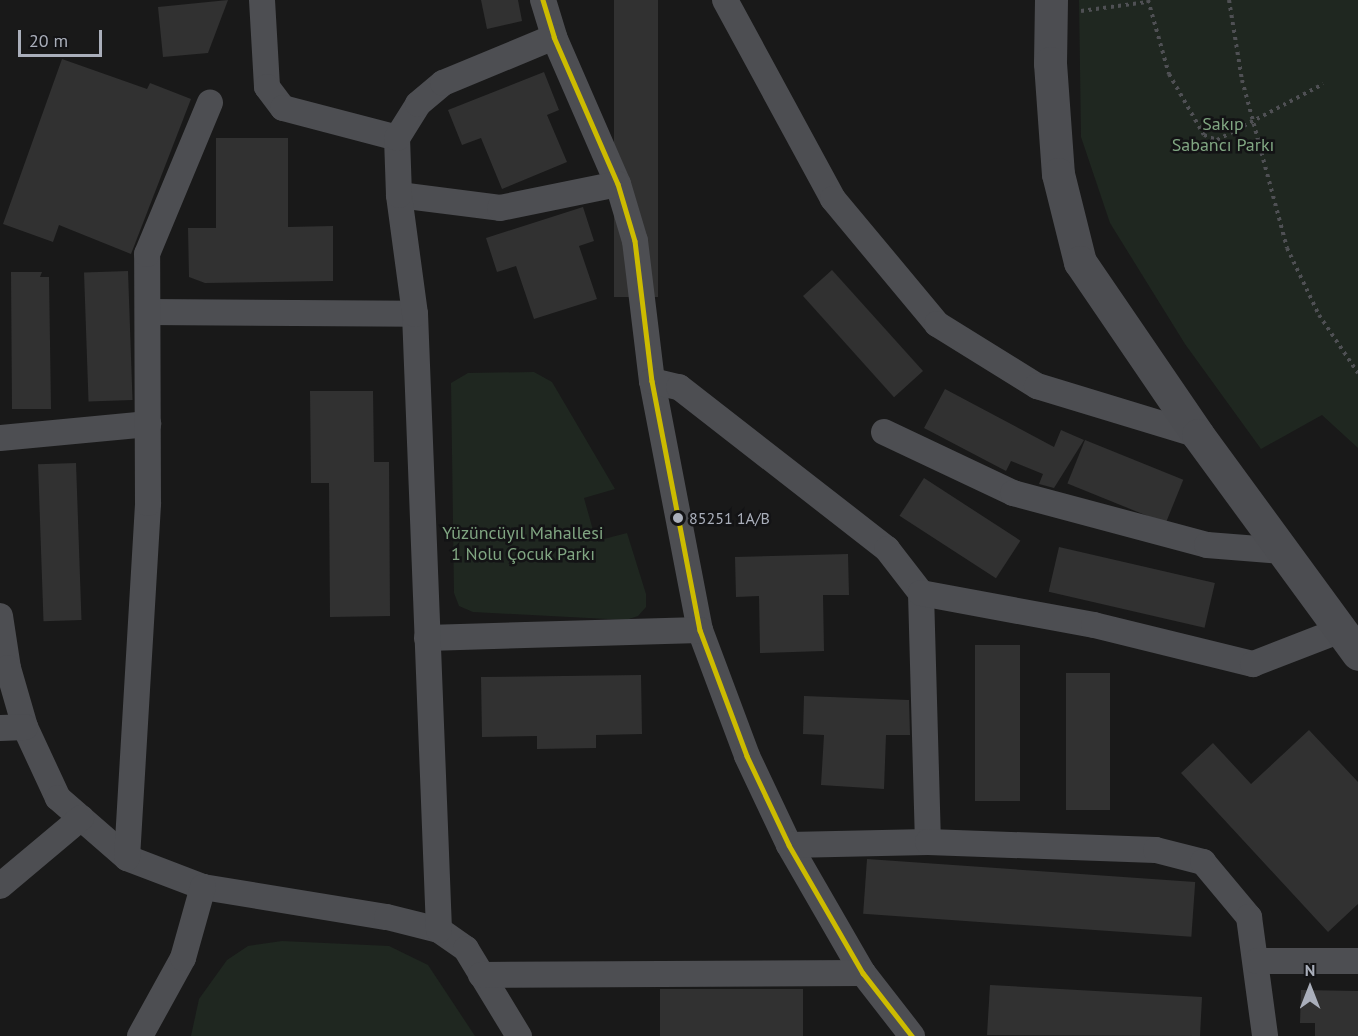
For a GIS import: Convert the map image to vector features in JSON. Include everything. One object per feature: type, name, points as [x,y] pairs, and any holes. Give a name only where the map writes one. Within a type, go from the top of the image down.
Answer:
[{"type":"street","points":[[262,0],[267,87],[283,108],[397,138]]},
{"type":"street","points":[[543,0],[554,37],[618,184],[635,241],[652,381],[700,630],[747,756],[789,845],[862,973],[912,1036]]},
{"type":"street","points":[[725,0],[833,199],[938,324],[1037,386],[1198,435]]},
{"type":"street","points":[[921,593],[1094,625],[1253,664],[1348,643],[1284,551],[1198,435],[1080,262],[1058,174],[1050,7]]},
{"type":"street","points":[[439,930],[415,314],[399,195],[397,138],[418,104],[443,83],[554,37]]},
{"type":"street","points":[[127,858],[148,503],[147,254],[210,103]]},
{"type":"street","points":[[399,195],[500,208],[618,184]]},
{"type":"street","points":[[148,312],[415,314]]},
{"type":"street","points":[[652,381],[679,387],[887,549],[921,593],[928,842]]},
{"type":"street","points":[[0,438],[148,424]]},
{"type":"street","points":[[884,432],[1013,493],[1207,545],[1284,551]]},
{"type":"street","points":[[0,616],[8,668],[12,728],[58,798],[127,858],[203,887],[387,916],[439,930],[466,949],[519,1036]]},
{"type":"street","points":[[427,638],[700,630]]},
{"type":"street","points":[[0,886],[81,818]]},
{"type":"street","points":[[789,845],[928,842],[1156,850],[1203,862],[1249,916],[1257,961],[1265,1036]]},
{"type":"street","points":[[140,1036],[183,958],[203,887]]},
{"type":"street","points":[[1257,961],[1358,961]]},
{"type":"street","points":[[481,975],[862,973]]},
{"type":"path","points":[[1229,0],[1253,124],[1287,248],[1319,315],[1358,373]]},
{"type":"path","points":[[1050,7],[1148,1],[1169,74],[1204,135],[1217,140],[1253,124],[1323,84]]},
{"type":"green space","name":"Sakıp Sabancı Parkı","points":[[1079,0],[1358,0],[1358,448],[1322,415],[1261,449],[1185,344],[1110,223],[1081,137]]},
{"type":"green space","name":"Yüzüncüyıl Mahallesi 1 Nolu Çocuk Parkı","points":[[534,372],[552,382],[615,489],[584,498],[596,541],[627,533],[646,594],[646,607],[638,616],[626,620],[473,612],[459,606],[454,593],[451,383],[468,373]]},
{"type":"green space","points":[[282,941],[389,946],[428,965],[475,1036],[191,1036],[199,999],[227,960],[248,946]]},
{"type":"building","points":[[228,0],[208,53],[163,57],[158,7]]},
{"type":"building","points":[[481,0],[518,0],[522,21],[487,29]]},
{"type":"building","points":[[614,0],[658,0],[658,297],[614,297]]},
{"type":"building","points":[[62,59],[147,89],[150,83],[191,99],[131,254],[59,225],[53,242],[3,224]]},
{"type":"building","points":[[544,72],[559,110],[547,115],[567,162],[502,189],[481,138],[462,145],[448,110]]},
{"type":"building","points":[[216,138],[288,138],[288,227],[333,226],[333,281],[205,283],[189,277],[188,228],[216,228]]},
{"type":"building","points":[[583,207],[594,241],[579,246],[597,299],[534,319],[516,266],[497,272],[486,238]]},
{"type":"building","points":[[832,270],[923,371],[894,397],[803,296]]},
{"type":"building","points":[[128,271],[133,400],[89,401],[84,273]]},
{"type":"building","points":[[11,272],[42,272],[40,277],[49,277],[51,409],[12,409]]},
{"type":"building","points":[[945,389],[1054,447],[1061,430],[1084,440],[1054,488],[1039,484],[1043,474],[1011,461],[1006,471],[924,428]]},
{"type":"building","points":[[310,391],[373,391],[374,462],[389,462],[390,616],[330,617],[329,483],[311,483]]},
{"type":"building","points":[[1085,440],[1183,480],[1166,523],[1067,484]]},
{"type":"building","points":[[76,463],[81,620],[44,621],[38,464]]},
{"type":"building","points":[[924,478],[1020,541],[996,578],[899,516]]},
{"type":"building","points":[[1059,547],[1215,583],[1205,628],[1049,592]]},
{"type":"building","points":[[848,554],[849,595],[823,595],[824,651],[760,653],[759,596],[736,597],[735,557]]},
{"type":"building","points":[[975,645],[1020,645],[1020,801],[975,801]]},
{"type":"building","points":[[1066,673],[1110,673],[1110,810],[1066,810]]},
{"type":"building","points":[[641,675],[642,734],[596,735],[596,748],[537,749],[537,736],[482,737],[481,677]]},
{"type":"building","points":[[804,696],[909,700],[910,735],[886,735],[884,789],[821,785],[824,735],[803,734]]},
{"type":"building","points":[[1309,730],[1358,782],[1358,904],[1328,932],[1181,773],[1213,743],[1251,784]]},
{"type":"building","points":[[867,859],[1195,882],[1191,937],[863,914]]},
{"type":"building","points":[[990,985],[1202,997],[1200,1036],[987,1035]]},
{"type":"building","points":[[660,989],[803,989],[803,1036],[660,1036]]},
{"type":"building","points":[[1301,990],[1358,991],[1358,1036],[1315,1036],[1315,1023],[1300,1023]]},
{"type":"transit line","points":[[543,0],[554,37],[618,184],[635,241],[652,381],[700,630],[747,756],[789,845],[863,973],[912,1036]]},
{"type":"place","name":"85251 1A/B","points":[[678,518]]}]
